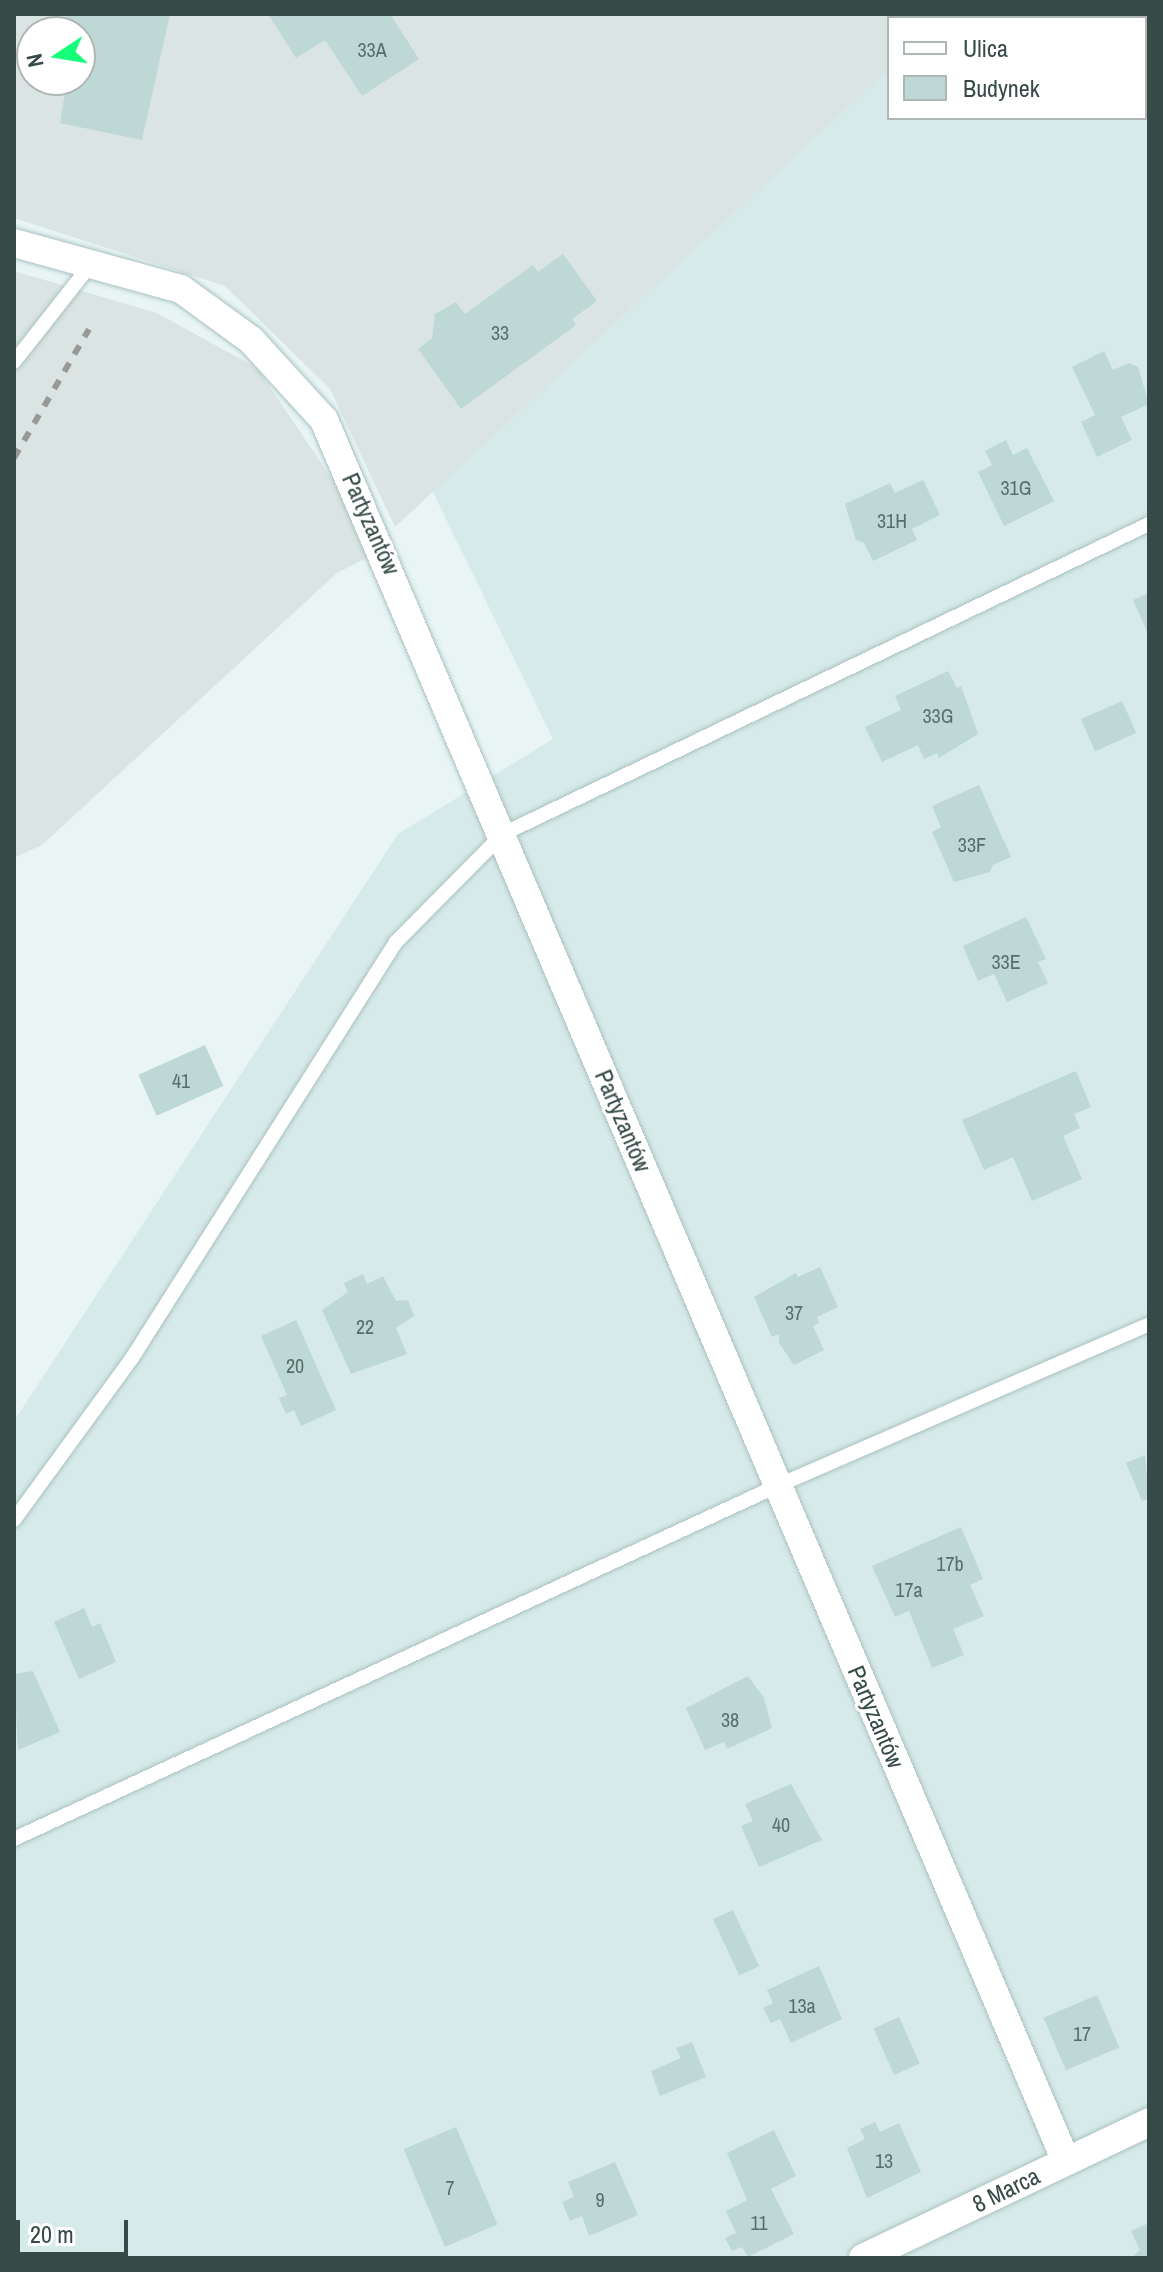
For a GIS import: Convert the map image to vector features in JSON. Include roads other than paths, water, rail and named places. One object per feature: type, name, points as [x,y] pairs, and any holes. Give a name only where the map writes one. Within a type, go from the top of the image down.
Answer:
[{"type":"street","name":"Partyzantów","points":[[14,243],[181,289],[251,340],[324,420],[1066,2161]]},
{"type":"street","name":"8 Marca","points":[[863,2258],[1149,2122]]},
{"type":"lane","points":[[14,362],[91,264]]},
{"type":"lane","points":[[14,1520],[132,1358],[396,942],[503,834],[1149,524]]},
{"type":"lane","points":[[14,1839],[777,1486],[1149,1324]]},
{"type":"railway","points":[[14,458],[89,329]]}]
